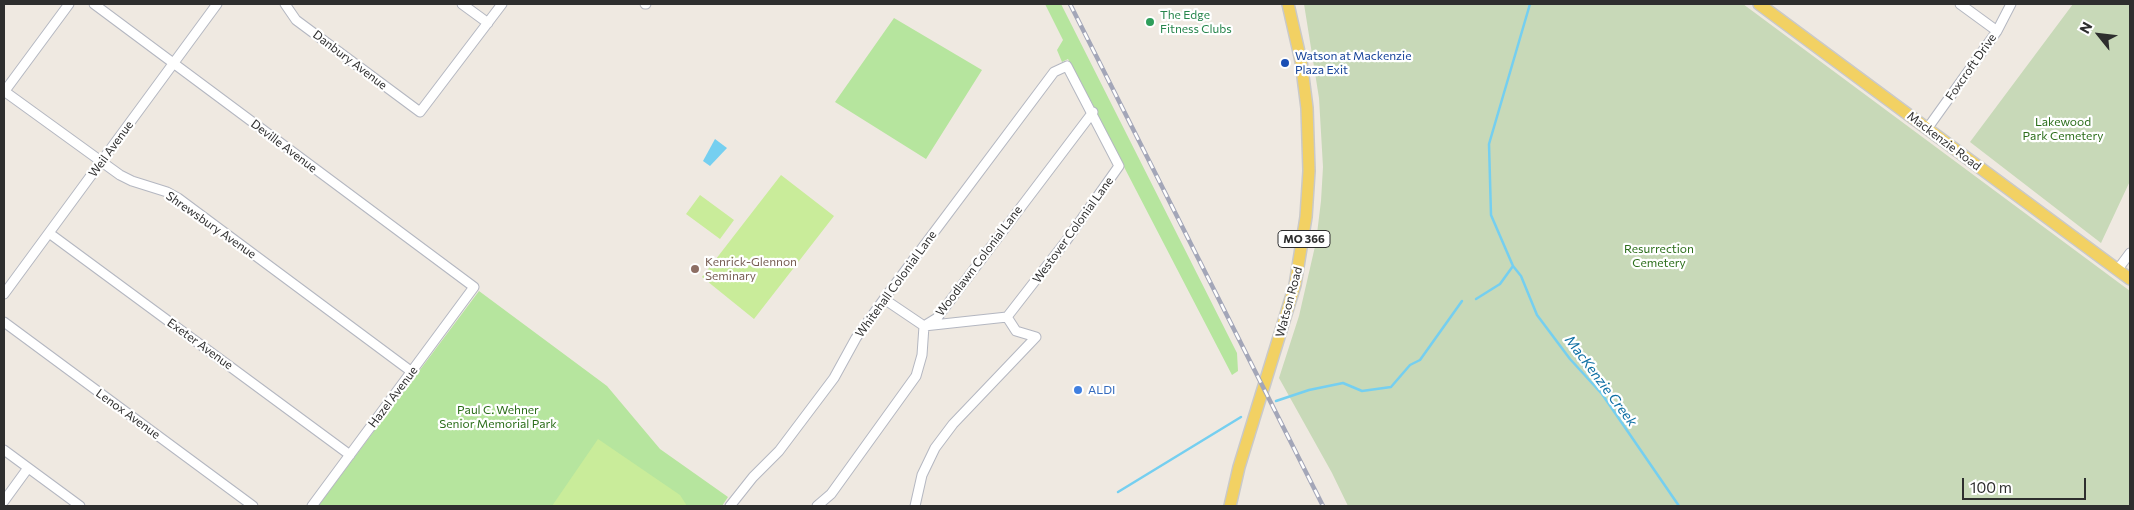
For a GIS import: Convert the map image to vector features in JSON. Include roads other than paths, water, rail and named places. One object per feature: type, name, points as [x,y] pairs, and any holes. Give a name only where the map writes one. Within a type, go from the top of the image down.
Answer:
[{"type":"main road","name":"Watson Road","points":[[1230,506],[1242,458],[1295,285],[1306,224],[1309,164],[1307,108],[1301,61],[1288,4]]},
{"type":"main road","name":"Mackenzie Road","points":[[1759,4],[2130,279]]},
{"type":"street","points":[[4,91],[69,4]]},
{"type":"street","name":"Deville Avenue","points":[[94,4],[474,287]]},
{"type":"street","name":"Weil Avenue","points":[[4,294],[217,4]]},
{"type":"street","name":"Danbury Avenue","points":[[285,4],[296,20],[420,112],[488,23]]},
{"type":"street","points":[[462,4],[488,23],[502,4]]},
{"type":"street","points":[[1960,4],[1997,31]]},
{"type":"street","name":"Foxcroft Drive","points":[[1927,129],[1997,31],[2011,4]]},
{"type":"street","name":"Whitehall Colonial Lane","points":[[730,506],[753,477],[779,451],[834,378],[856,338],[884,299],[1054,72],[1068,66],[1093,112]]},
{"type":"street","name":"Shrewsbury Avenue","points":[[4,91],[101,163],[132,181],[167,192],[178,198],[412,372]]},
{"type":"street","name":"Westover Colonial Lane","points":[[1007,317],[1066,241],[1119,166],[1093,112]]},
{"type":"street","name":"Woodlawn Colonial Lane","points":[[818,506],[831,494],[916,376],[922,355],[924,326],[937,318],[1093,112]]},
{"type":"street","name":"Exeter Avenue","points":[[49,233],[350,455]]},
{"type":"street","points":[[2118,269],[2130,253]]},
{"type":"street","name":"Hazel Avenue","points":[[312,506],[474,287]]},
{"type":"street","points":[[884,299],[924,326],[1007,317],[1016,331],[1036,337],[953,424],[935,448],[922,475],[915,506]]},
{"type":"street","name":"Lenox Avenue","points":[[4,322],[253,506]]},
{"type":"street","points":[[4,450],[80,506]]},
{"type":"street","points":[[4,501],[28,468]]},
{"type":"water","points":[[715,139],[727,148],[710,166],[703,161]]},
{"type":"waterway","name":"MacKenzie Creek","points":[[1530,4],[1489,144],[1491,215],[1513,266],[1521,276],[1537,315],[1570,359],[1602,394],[1679,506]]},
{"type":"waterway","points":[[1476,299],[1500,284],[1513,266]]},
{"type":"waterway","points":[[1276,401],[1309,390],[1343,383],[1362,391],[1391,387],[1410,365],[1420,360],[1462,301]]},
{"type":"waterway","points":[[1118,492],[1241,417]]},
{"type":"railway","points":[[1070,4],[1323,506]]},
{"type":"place","name":"The Edge Fitness Clubs","points":[[1150,22]]},
{"type":"place","name":"Watson at Mackenzie Plaza Exit","points":[[1285,63]]},
{"type":"place","name":"Kenrick-Glennon Seminary","points":[[695,269]]},
{"type":"place","name":"ALDI","points":[[1078,390]]},
{"type":"park label","name":"Lakewood Park Cemetery","points":[[2063,129]]},
{"type":"park label","name":"Resurrection Cemetery","points":[[1659,256]]},
{"type":"park label","name":"Paul C. Wehner Senior Memorial Park","points":[[498,417]]}]
